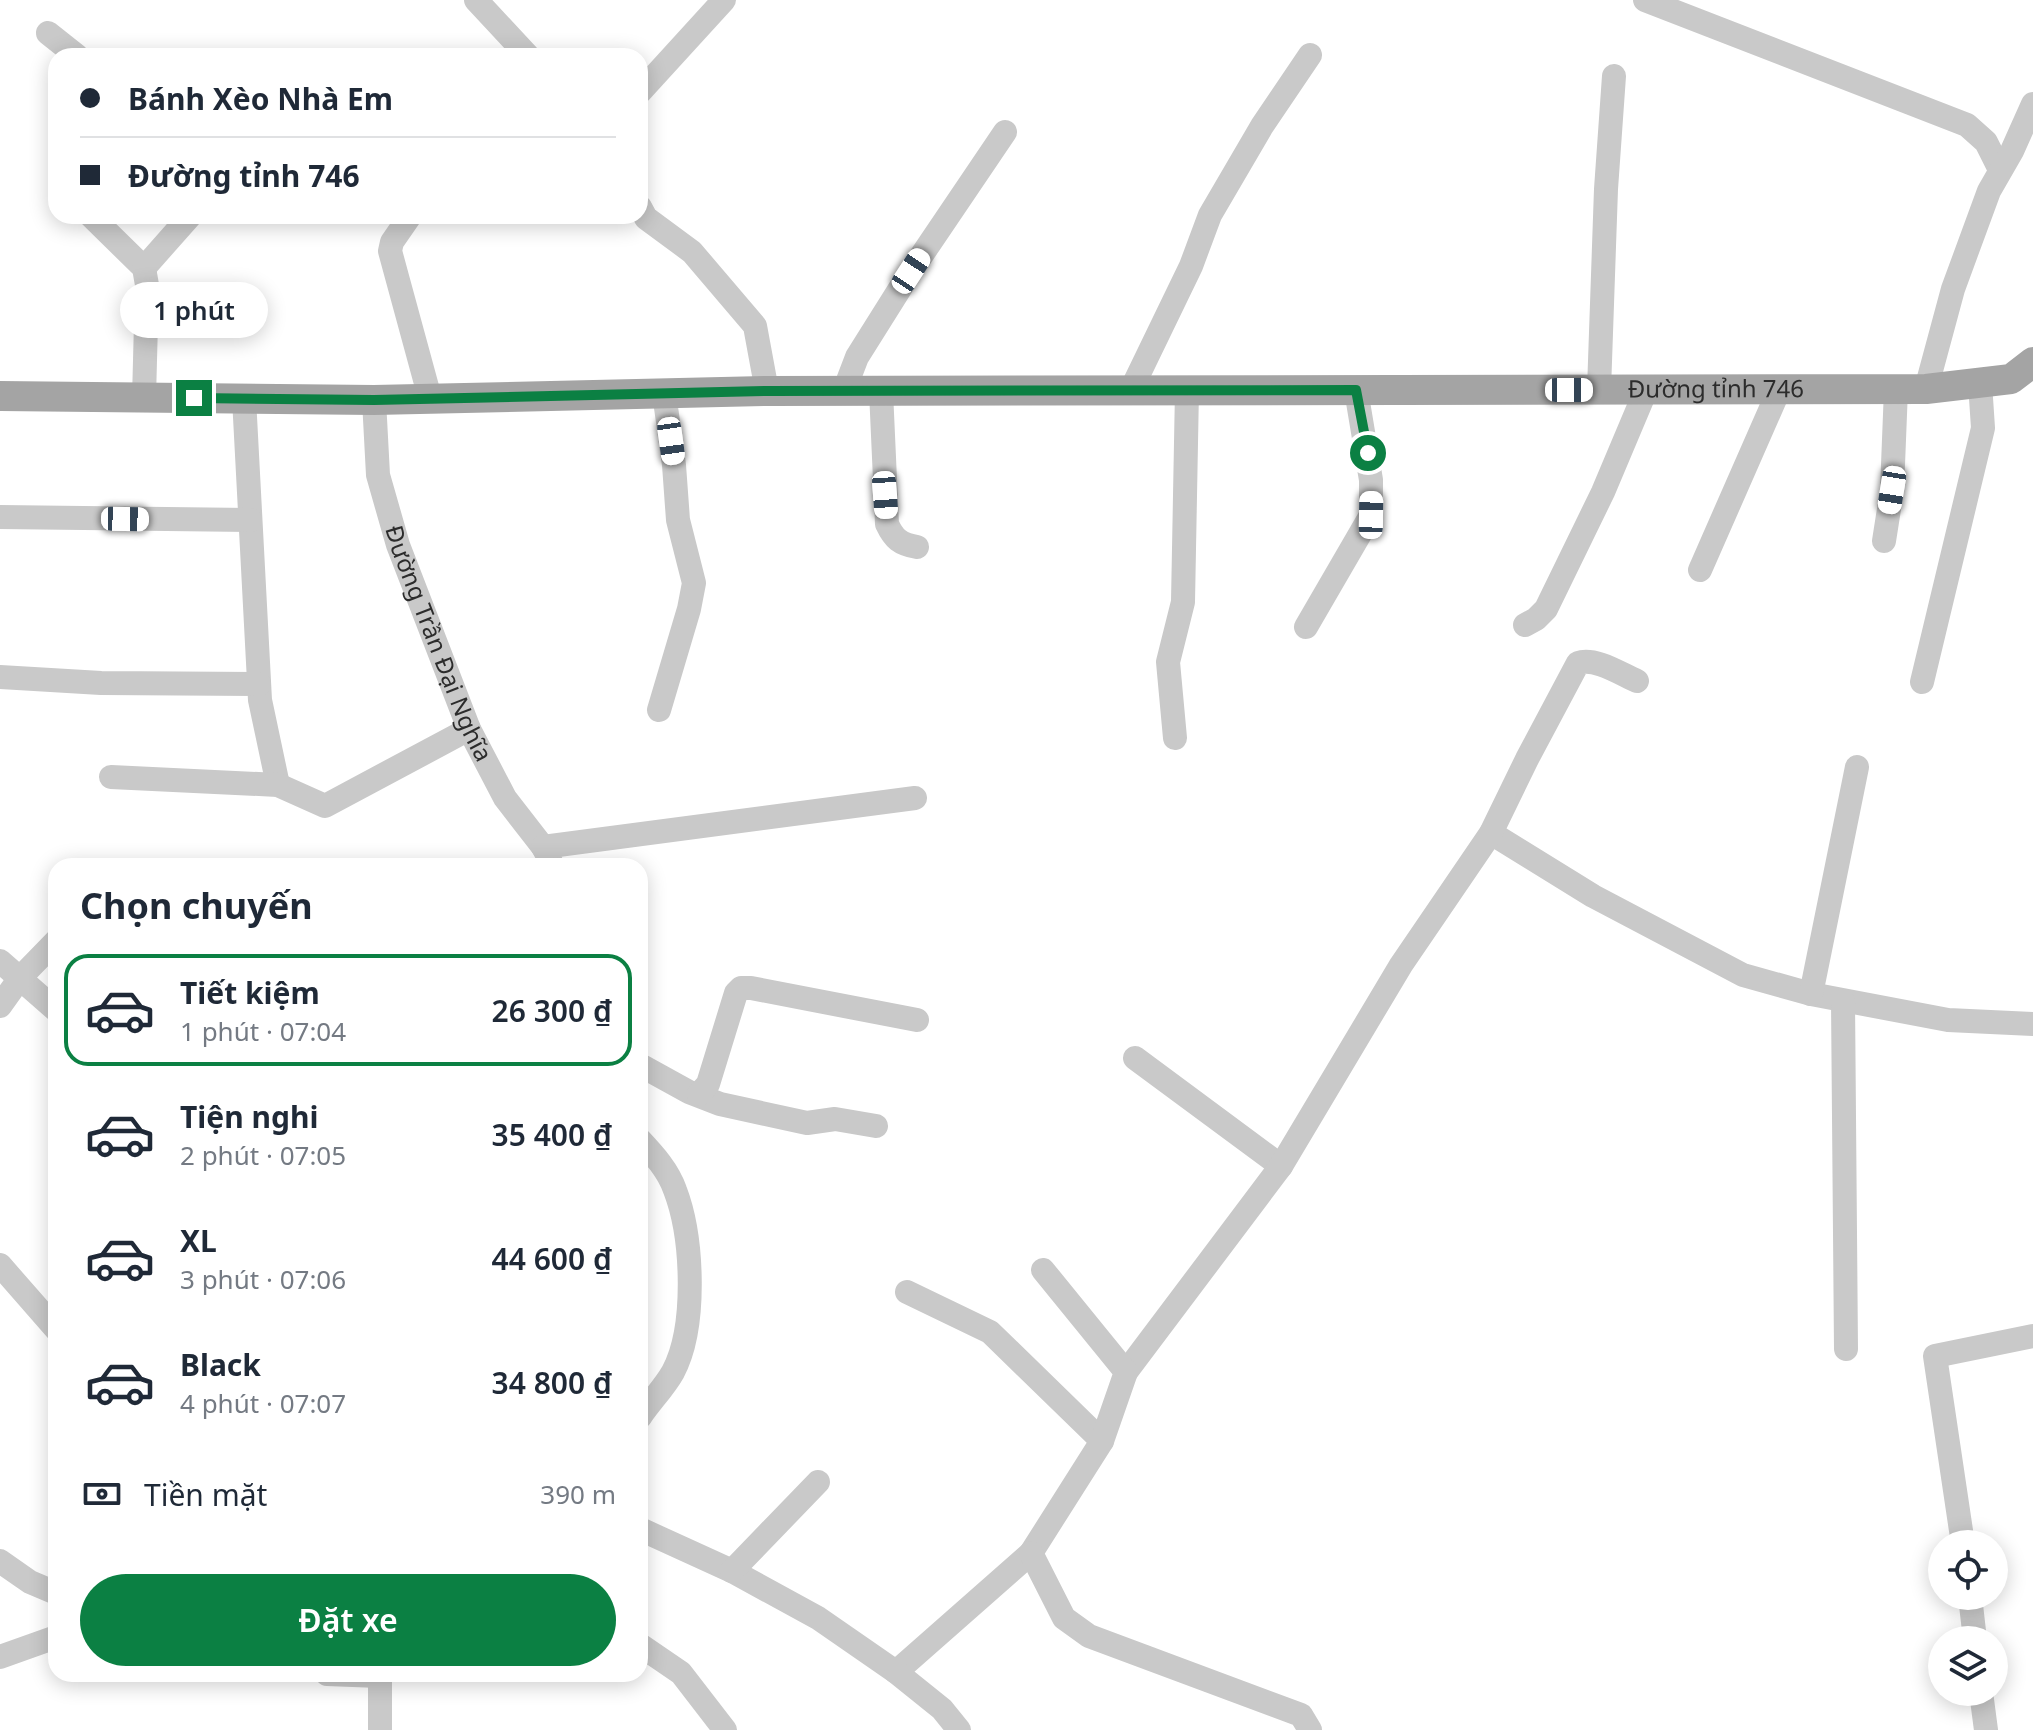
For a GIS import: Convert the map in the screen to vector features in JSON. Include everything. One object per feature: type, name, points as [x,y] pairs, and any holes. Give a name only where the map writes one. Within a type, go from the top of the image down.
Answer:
[{"type":"main road","name":"Đường tỉnh 746","points":[[0,396],[374,400],[767,391],[1911,389],[2026,375]]},
{"type":"street","points":[[476,0],[521,48]]},
{"type":"street","points":[[648,83],[724,0]]},
{"type":"street","points":[[1645,0],[1967,125],[1986,142],[2000,170]]},
{"type":"street","points":[[48,33],[67,48]]},
{"type":"street","points":[[1131,390],[1191,266],[1210,215],[1262,126],[1310,55]]},
{"type":"street","points":[[1599,390],[1606,189],[1614,76]]},
{"type":"street","points":[[1884,541],[1911,389],[1953,289],[1989,191],[2012,151],[2033,104]]},
{"type":"street","points":[[844,391],[857,357],[1005,132]]},
{"type":"street","points":[[648,219],[692,252],[755,326],[767,391]]},
{"type":"street","points":[[99,224],[144,268],[147,285],[144,398]]},
{"type":"street","points":[[144,268],[183,224]]},
{"type":"street","points":[[404,224],[392,242],[390,251],[430,398]]},
{"type":"street","points":[[1922,682],[1983,428],[1980,383]]},
{"type":"street","points":[[1175,738],[1168,662],[1183,602],[1187,390]]},
{"type":"street","points":[[1306,627],[1371,515],[1371,480],[1356,390]]},
{"type":"street","points":[[1525,625],[1546,609],[1553,596],[1603,492],[1646,390]]},
{"type":"street","points":[[1700,570],[1779,390]]},
{"type":"street","points":[[881,391],[887,524],[894,538],[904,545],[917,547]]},
{"type":"street","points":[[659,710],[694,583],[678,520],[664,393]]},
{"type":"street","points":[[244,398],[260,700],[278,785]]},
{"type":"street","name":"Đường Trần Đại Nghĩa","points":[[374,400],[378,475],[398,545],[469,729],[505,798],[548,856]]},
{"type":"street","points":[[0,517],[250,520]]},
{"type":"street","points":[[896,1672],[1031,1553],[1058,1514],[1102,1441],[1126,1372],[1281,1166],[1401,965],[1491,833],[1578,663],[1585,660],[1595,663],[1637,681]]},
{"type":"street","points":[[0,677],[101,683],[259,684]]},
{"type":"street","points":[[111,777],[278,785],[325,806],[469,729]]},
{"type":"street","points":[[1811,994],[1857,767]]},
{"type":"street","points":[[548,856],[915,798]]},
{"type":"street","points":[[1491,833],[1593,896],[1743,975],[1811,994],[1948,1020],[2033,1024]]},
{"type":"street","points":[[0,1006],[20,978],[48,949]]},
{"type":"street","points":[[0,961],[48,1003]]},
{"type":"street","points":[[699,1094],[708,1084],[736,993],[741,988],[917,1020]]},
{"type":"street","points":[[1843,1001],[1846,1349]]},
{"type":"street","points":[[1135,1058],[1281,1166]]},
{"type":"street","points":[[648,1069],[689,1092],[720,1104],[807,1123],[835,1119],[876,1126]]},
{"type":"street","points":[[648,1149],[666,1170],[687,1229],[690,1286],[687,1335],[673,1373],[648,1406]]},
{"type":"street","points":[[0,1265],[48,1320]]},
{"type":"street","points":[[1043,1270],[1126,1372]]},
{"type":"street","points":[[907,1292],[990,1332],[1102,1441]]},
{"type":"street","points":[[1961,1530],[1935,1356],[2033,1336]]},
{"type":"street","points":[[732,1571],[818,1482]]},
{"type":"street","points":[[648,1533],[732,1571],[818,1618],[896,1672],[942,1709],[959,1730]]},
{"type":"street","points":[[1031,1553],[1064,1618],[1089,1636],[1301,1715],[1310,1730]]},
{"type":"street","points":[[0,1561],[30,1582],[48,1590]]},
{"type":"street","points":[[0,1657],[48,1640]]},
{"type":"street","points":[[648,1650],[681,1673],[725,1730]]},
{"type":"street","points":[[379,1682],[380,1730]]},
{"type":"street","points":[[1983,1706],[1986,1730]]},
{"type":"route","points":[[194,398],[374,400],[767,391],[1356,390],[1368,453]]}]
